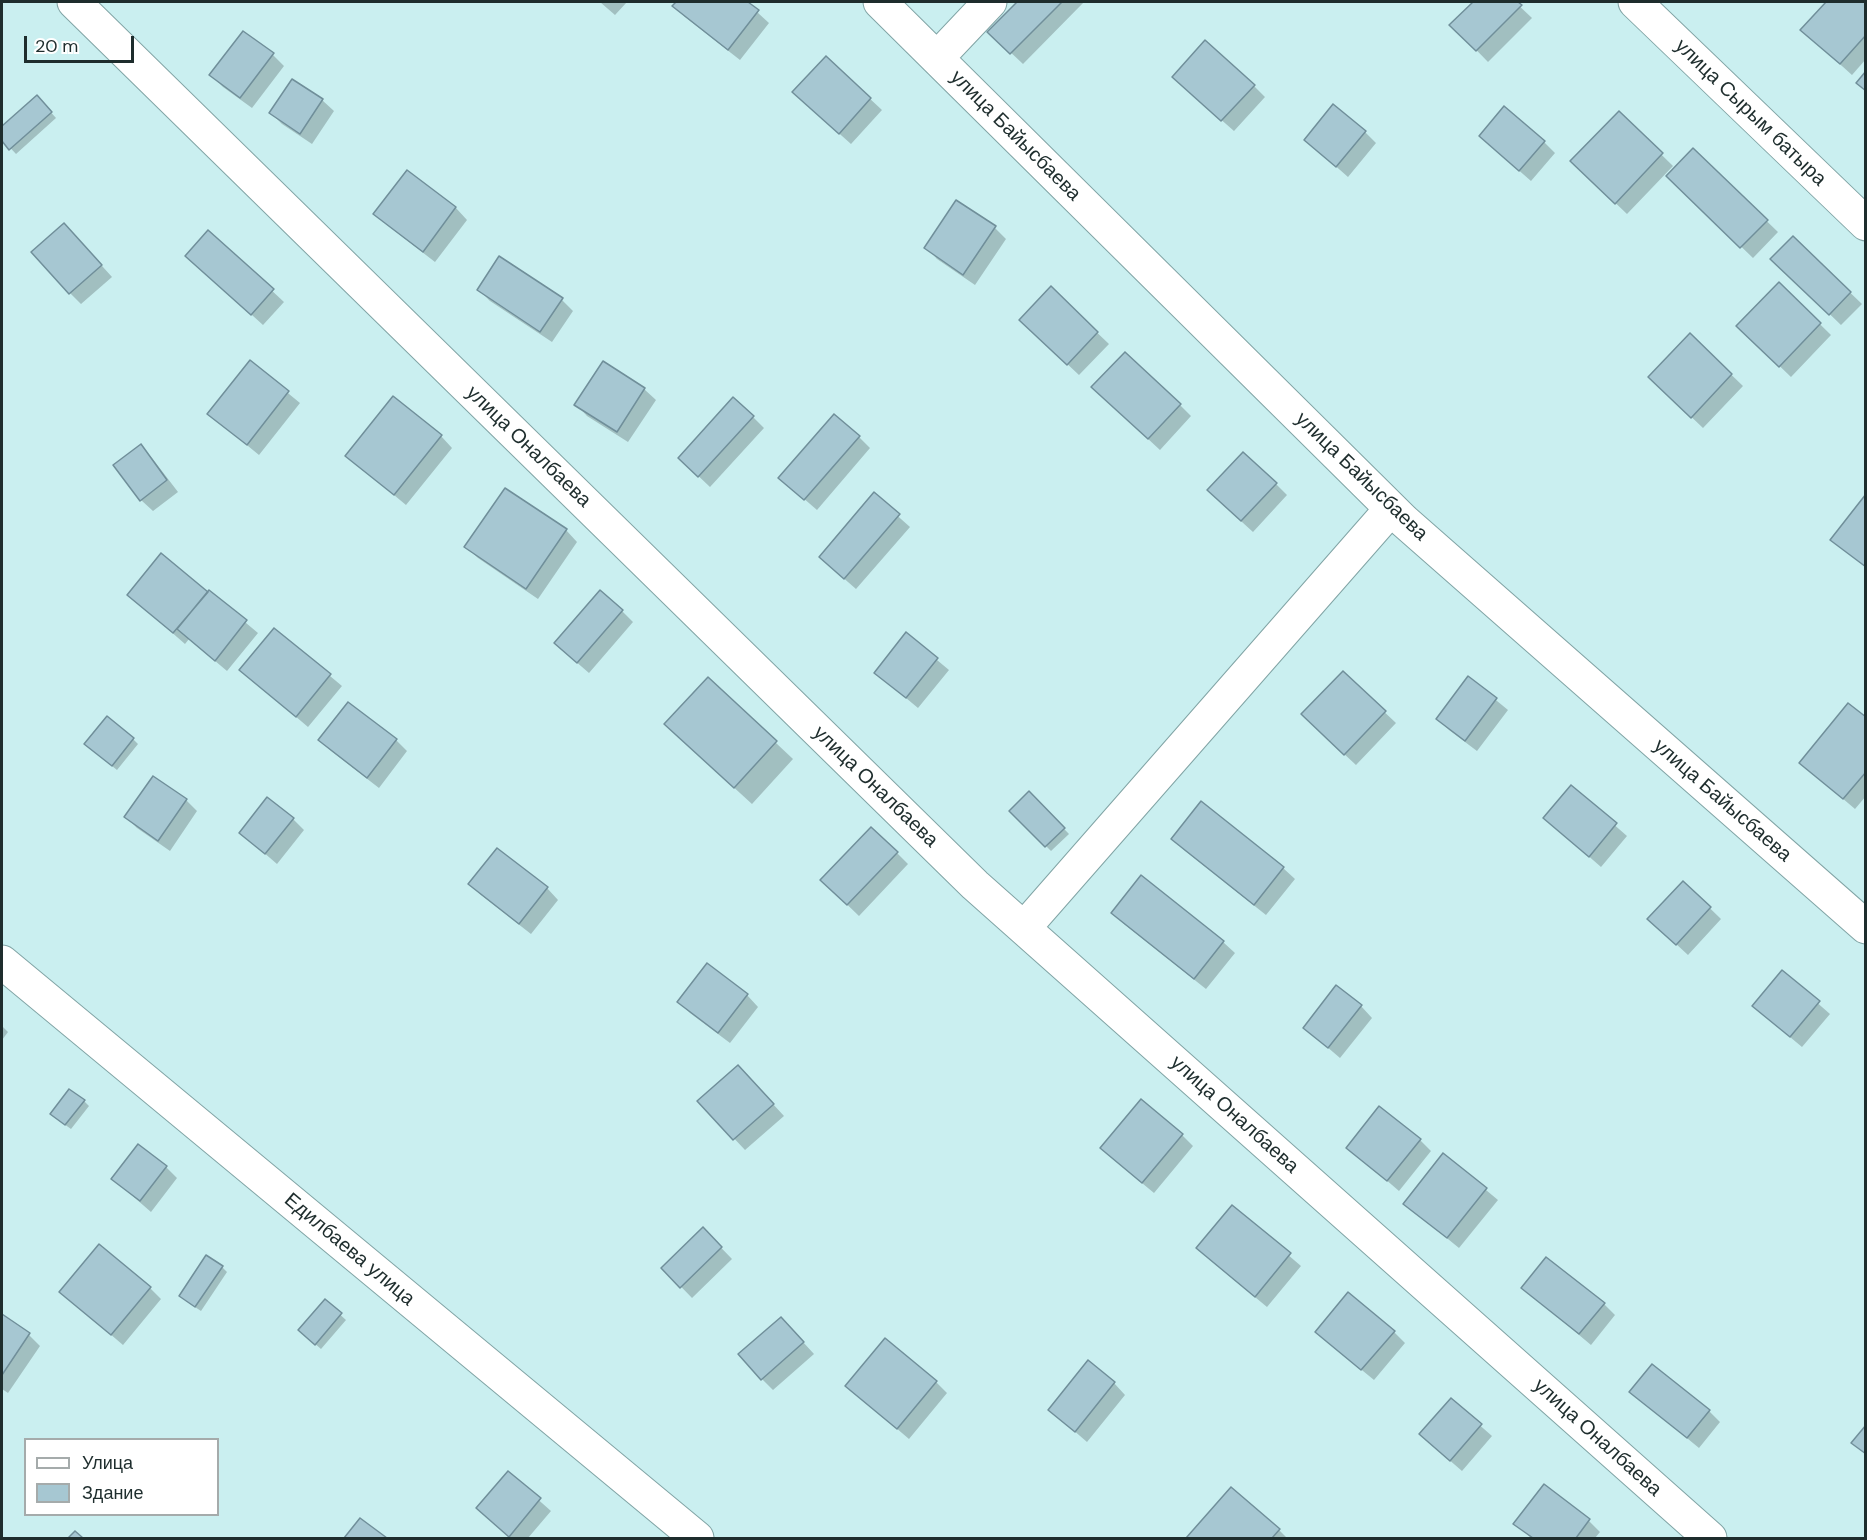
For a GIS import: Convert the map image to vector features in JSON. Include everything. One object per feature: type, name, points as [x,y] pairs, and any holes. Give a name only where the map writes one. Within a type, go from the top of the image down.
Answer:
[{"type":"street","name":"улица Оналбаева","points":[[74,2],[958,869],[1710,1539]]},
{"type":"street","name":"улица Байысбаева","points":[[880,2],[1391,509],[1866,927]]},
{"type":"street","points":[[937,58],[990,2]]},
{"type":"street","name":"улица Сырым батыра","points":[[1635,2],[1866,224]]},
{"type":"street","points":[[1024,928],[1391,509]]},
{"type":"street","name":"Едилбаева улица","points":[[2,962],[697,1539]]},
{"type":"building","points":[[676,2],[748,2],[759,10],[728,50],[672,6]]},
{"type":"building","points":[[1017,2],[1062,2],[1010,54],[987,32]]},
{"type":"building","points":[[1473,2],[1518,2],[1522,5],[1476,51],[1449,25]]},
{"type":"building","points":[[1826,2],[1866,2],[1866,35],[1840,64],[1800,30]]},
{"type":"building","points":[[243,31],[274,53],[240,98],[209,75]]},
{"type":"building","points":[[1205,40],[1255,85],[1221,121],[1172,77]]},
{"type":"building","points":[[826,56],[871,98],[839,134],[792,92]]},
{"type":"building","points":[[1866,71],[1866,91],[1856,83]]},
{"type":"building","points":[[292,79],[323,99],[300,134],[269,113]]},
{"type":"building","points":[[37,95],[52,112],[9,150],[2,141],[2,126]]},
{"type":"building","points":[[1333,104],[1366,131],[1336,167],[1304,140]]},
{"type":"building","points":[[1504,106],[1545,141],[1519,171],[1479,136]]},
{"type":"building","points":[[1619,111],[1663,153],[1615,204],[1570,161]]},
{"type":"building","points":[[1693,148],[1768,220],[1740,248],[1666,176]]},
{"type":"building","points":[[407,170],[456,207],[423,252],[373,214]]},
{"type":"building","points":[[956,200],[996,226],[963,275],[924,248]]},
{"type":"building","points":[[64,223],[102,265],[69,294],[31,252]]},
{"type":"building","points":[[208,230],[274,289],[251,315],[185,256]]},
{"type":"building","points":[[1793,236],[1851,292],[1829,315],[1770,259]]},
{"type":"building","points":[[499,256],[563,298],[540,332],[477,290]]},
{"type":"building","points":[[1779,282],[1821,323],[1779,367],[1736,326]]},
{"type":"building","points":[[1051,286],[1098,332],[1067,365],[1019,320]]},
{"type":"building","points":[[1690,333],[1732,374],[1691,418],[1648,377]]},
{"type":"building","points":[[1125,352],[1181,404],[1148,439],[1091,387]]},
{"type":"building","points":[[250,360],[289,391],[247,445],[207,414]]},
{"type":"building","points":[[603,361],[645,388],[617,432],[574,405]]},
{"type":"building","points":[[393,396],[442,435],[394,495],[345,456]]},
{"type":"building","points":[[733,397],[754,416],[698,477],[678,458]]},
{"type":"building","points":[[834,414],[860,436],[804,500],[778,478]]},
{"type":"building","points":[[141,444],[167,480],[140,501],[113,465]]},
{"type":"building","points":[[1243,452],[1277,483],[1241,521],[1207,490]]},
{"type":"building","points":[[505,488],[567,529],[526,589],[464,547]]},
{"type":"building","points":[[874,492],[900,514],[844,579],[819,557]]},
{"type":"building","points":[[1866,494],[1866,567],[1830,540]]},
{"type":"building","points":[[161,553],[208,592],[173,633],[127,595]]},
{"type":"building","points":[[209,590],[247,620],[215,661],[177,629]]},
{"type":"building","points":[[600,590],[623,610],[577,663],[554,643]]},
{"type":"building","points":[[274,628],[331,674],[296,717],[239,670]]},
{"type":"building","points":[[906,632],[938,658],[906,698],[874,673]]},
{"type":"building","points":[[1343,671],[1386,711],[1344,755],[1301,714]]},
{"type":"building","points":[[1468,676],[1497,698],[1465,741],[1436,719]]},
{"type":"building","points":[[708,677],[777,741],[734,788],[664,724]]},
{"type":"building","points":[[348,702],[397,739],[367,778],[318,740]]},
{"type":"building","points":[[1848,703],[1866,717],[1866,772],[1843,799],[1799,763]]},
{"type":"building","points":[[107,716],[134,738],[112,766],[84,744]]},
{"type":"building","points":[[153,776],[187,799],[158,841],[124,817]]},
{"type":"building","points":[[1571,785],[1617,823],[1589,857],[1543,818]]},
{"type":"building","points":[[1029,791],[1065,828],[1045,847],[1009,811]]},
{"type":"building","points":[[267,797],[294,818],[265,854],[239,833]]},
{"type":"building","points":[[1201,801],[1284,867],[1254,905],[1171,839]]},
{"type":"building","points":[[871,827],[898,852],[847,905],[820,880]]},
{"type":"building","points":[[497,848],[548,887],[519,924],[468,884]]},
{"type":"building","points":[[1141,875],[1224,941],[1194,979],[1111,913]]},
{"type":"building","points":[[1683,881],[1711,907],[1676,945],[1647,919]]},
{"type":"building","points":[[707,963],[748,994],[718,1033],[677,1002]]},
{"type":"building","points":[[1782,970],[1820,1001],[1790,1037],[1752,1006]]},
{"type":"building","points":[[1336,985],[1362,1005],[1328,1048],[1303,1028]]},
{"type":"building","points":[[738,1065],[774,1104],[733,1140],[697,1101]]},
{"type":"building","points":[[69,1089],[85,1100],[65,1125],[50,1114]]},
{"type":"building","points":[[1141,1099],[1183,1134],[1142,1183],[1100,1148]]},
{"type":"building","points":[[1379,1106],[1421,1139],[1387,1181],[1346,1148]]},
{"type":"building","points":[[138,1144],[167,1166],[140,1201],[111,1179]]},
{"type":"building","points":[[1443,1153],[1487,1188],[1447,1238],[1403,1204]]},
{"type":"building","points":[[1232,1205],[1291,1253],[1255,1297],[1196,1248]]},
{"type":"building","points":[[703,1227],[722,1247],[680,1288],[661,1268]]},
{"type":"building","points":[[99,1244],[151,1287],[111,1335],[59,1292]]},
{"type":"building","points":[[206,1255],[223,1266],[195,1307],[179,1296]]},
{"type":"building","points":[[1546,1257],[1605,1303],[1579,1334],[1521,1288]]},
{"type":"building","points":[[1348,1292],[1395,1331],[1361,1370],[1315,1332]]},
{"type":"building","points":[[325,1299],[342,1313],[315,1345],[298,1330]]},
{"type":"building","points":[[2,1314],[30,1333],[2,1375]]},
{"type":"building","points":[[781,1317],[804,1342],[761,1380],[738,1354]]},
{"type":"building","points":[[885,1338],[937,1381],[897,1429],[845,1386]]},
{"type":"building","points":[[1088,1360],[1115,1382],[1075,1432],[1048,1410]]},
{"type":"building","points":[[1652,1364],[1710,1410],[1687,1438],[1629,1392]]},
{"type":"building","points":[[1451,1398],[1482,1424],[1450,1461],[1419,1434]]},
{"type":"building","points":[[1866,1425],[1866,1454],[1851,1443]]},
{"type":"building","points":[[508,1471],[541,1498],[509,1537],[476,1508]]},
{"type":"building","points":[[1544,1484],[1590,1519],[1576,1538],[1533,1538],[1513,1524]]},
{"type":"building","points":[[1231,1487],[1280,1529],[1272,1538],[1186,1538]]},
{"type":"building","points":[[360,1518],[387,1538],[344,1538]]},
{"type":"building","points":[[75,1531],[83,1538],[68,1538]]}]
